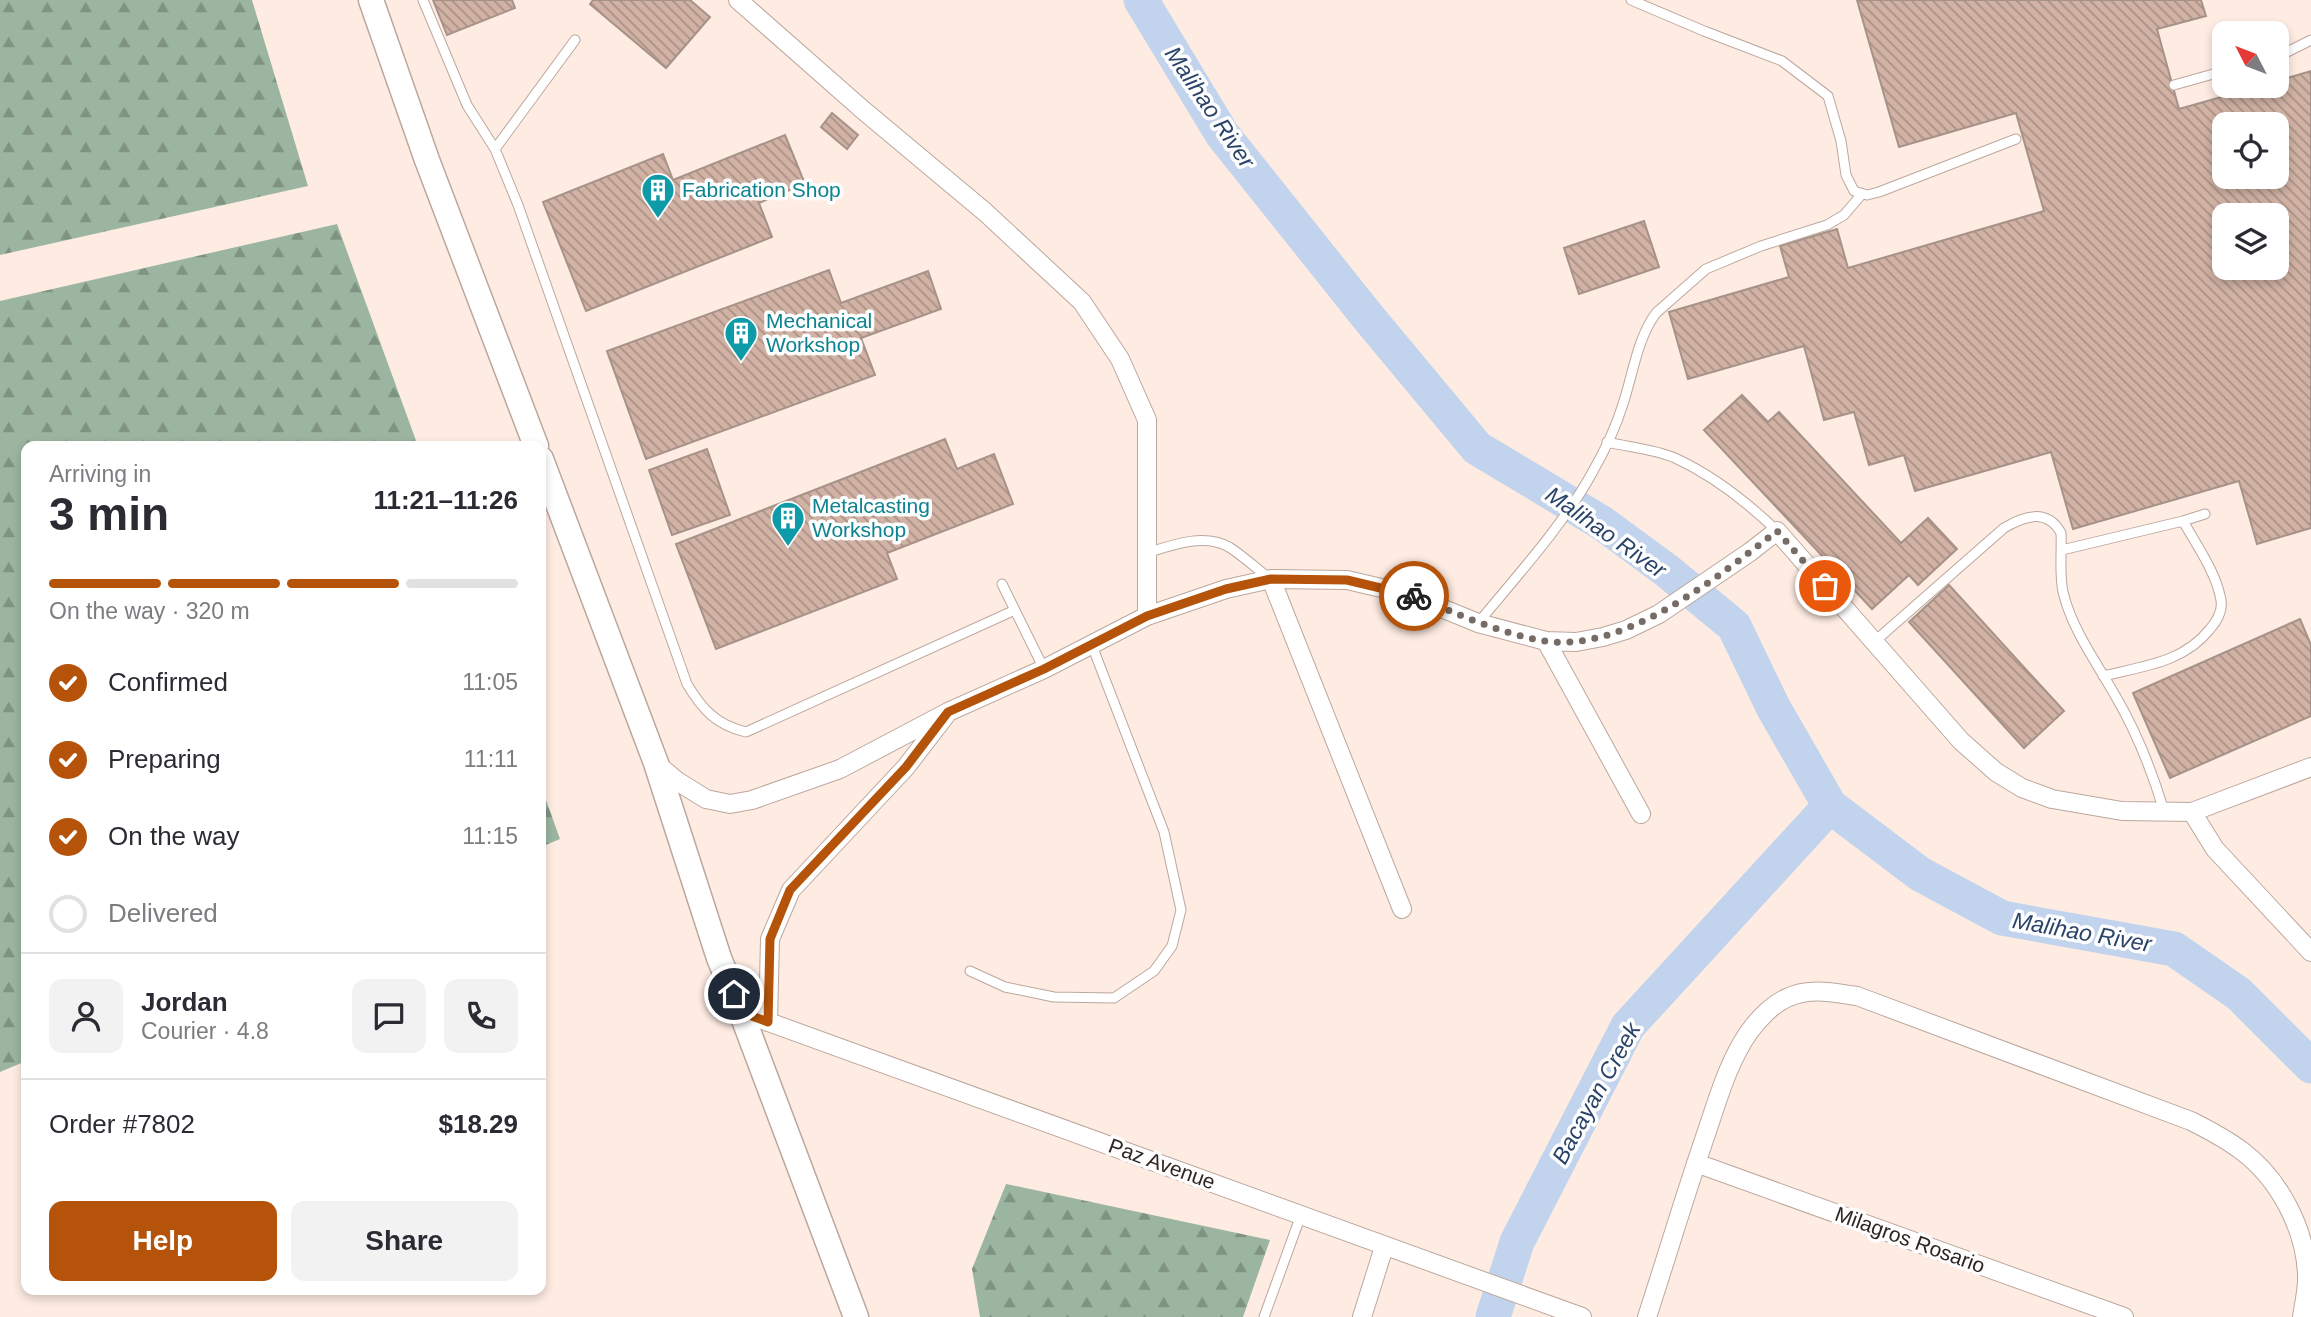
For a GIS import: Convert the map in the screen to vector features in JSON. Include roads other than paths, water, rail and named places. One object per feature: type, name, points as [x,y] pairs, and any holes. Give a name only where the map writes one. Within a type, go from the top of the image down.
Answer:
[{"type":"street","points":[[371,0],[427,160],[534,441]]},
{"type":"street","points":[[738,0],[985,212],[1082,302],[1120,359],[1147,419],[1147,616]]},
{"type":"street","points":[[546,472],[656,763],[719,958],[856,1317]]},
{"type":"street","points":[[656,763],[677,781],[706,799],[730,804],[752,800],[841,768],[948,712],[1044,669],[1147,616],[1226,589],[1271,579],[1347,580],[1407,594],[1478,623],[1546,641],[1576,642],[1603,637],[1659,614],[1777,531],[1961,741],[1996,772],[2022,788],[2052,799],[2122,811],[2192,813],[2311,767]]},
{"type":"street","points":[[1271,579],[1402,909]]},
{"type":"street","points":[[1546,641],[1641,814]]},
{"type":"street","points":[[768,1022],[770,939],[790,890],[906,767],[948,712]]},
{"type":"street","points":[[2192,813],[2215,849],[2311,952]]},
{"type":"street","points":[[1647,1317],[1696,1163],[1734,1058],[1750,1030],[1773,1007],[1789,997],[1818,992],[1857,996],[2191,1121],[2223,1138],[2245,1154],[2283,1196],[2303,1246],[2307,1275],[2302,1317]]},
{"type":"street","name":"Paz Avenue","points":[[741,1012],[1582,1317]]},
{"type":"street","name":"Milagros Rosario","points":[[1696,1163],[2124,1317]]},
{"type":"street","points":[[1362,1317],[1384,1247]]},
{"type":"lane","points":[[423,0],[467,105],[495,149],[518,205],[687,684],[697,700],[728,728],[746,732],[1015,610]]},
{"type":"lane","points":[[1631,0],[1782,61],[1828,96],[1841,141],[1846,175],[1854,191],[1862,194],[1879,192],[2016,139]]},
{"type":"lane","points":[[495,149],[575,40]]},
{"type":"lane","points":[[2289,51],[2311,40]]},
{"type":"lane","points":[[2174,85],[2212,74]]},
{"type":"lane","points":[[1478,623],[1553,530],[1592,474],[1622,408],[1638,350],[1656,313],[1706,269],[1761,246],[1828,225],[1844,215],[1862,194]]},
{"type":"lane","points":[[1606,442],[1674,458],[1740,499],[1777,531]]},
{"type":"lane","points":[[2062,550],[2183,522],[2205,514]]},
{"type":"lane","points":[[1874,642],[2004,528],[2018,519],[2047,517],[2056,524],[2061,533],[2062,589],[2069,613],[2145,754],[2164,811]]},
{"type":"lane","points":[[2103,676],[2172,659],[2198,644],[2221,613],[2221,600],[2211,571],[2183,522]]},
{"type":"lane","points":[[1147,553],[1181,542],[1203,541],[1227,546],[1271,579]]},
{"type":"lane","points":[[1002,584],[1044,669]]},
{"type":"lane","points":[[970,971],[1005,987],[1054,997],[1114,998],[1154,971],[1172,946],[1181,910],[1164,832],[1091,643]]},
{"type":"lane","points":[[1264,1317],[1301,1215]]},
{"type":"waterway","name":"Malihao River","points":[[1141,0],[1222,134],[1477,448],[1602,523],[1666,570],[1734,626],[1773,707],[1830,806],[1920,874],[2002,918],[2174,949],[2239,994],[2311,1066]]},
{"type":"waterway","name":"Bacayan Creek","points":[[1493,1317],[1517,1242],[1628,1026],[1830,806]]},
{"type":"place","name":"Fabrication Shop","points":[[658,220]]},
{"type":"place","name":"Mechanical Workshop","points":[[741,363]]},
{"type":"place","name":"Metalcasting Workshop","points":[[788,548]]}]
